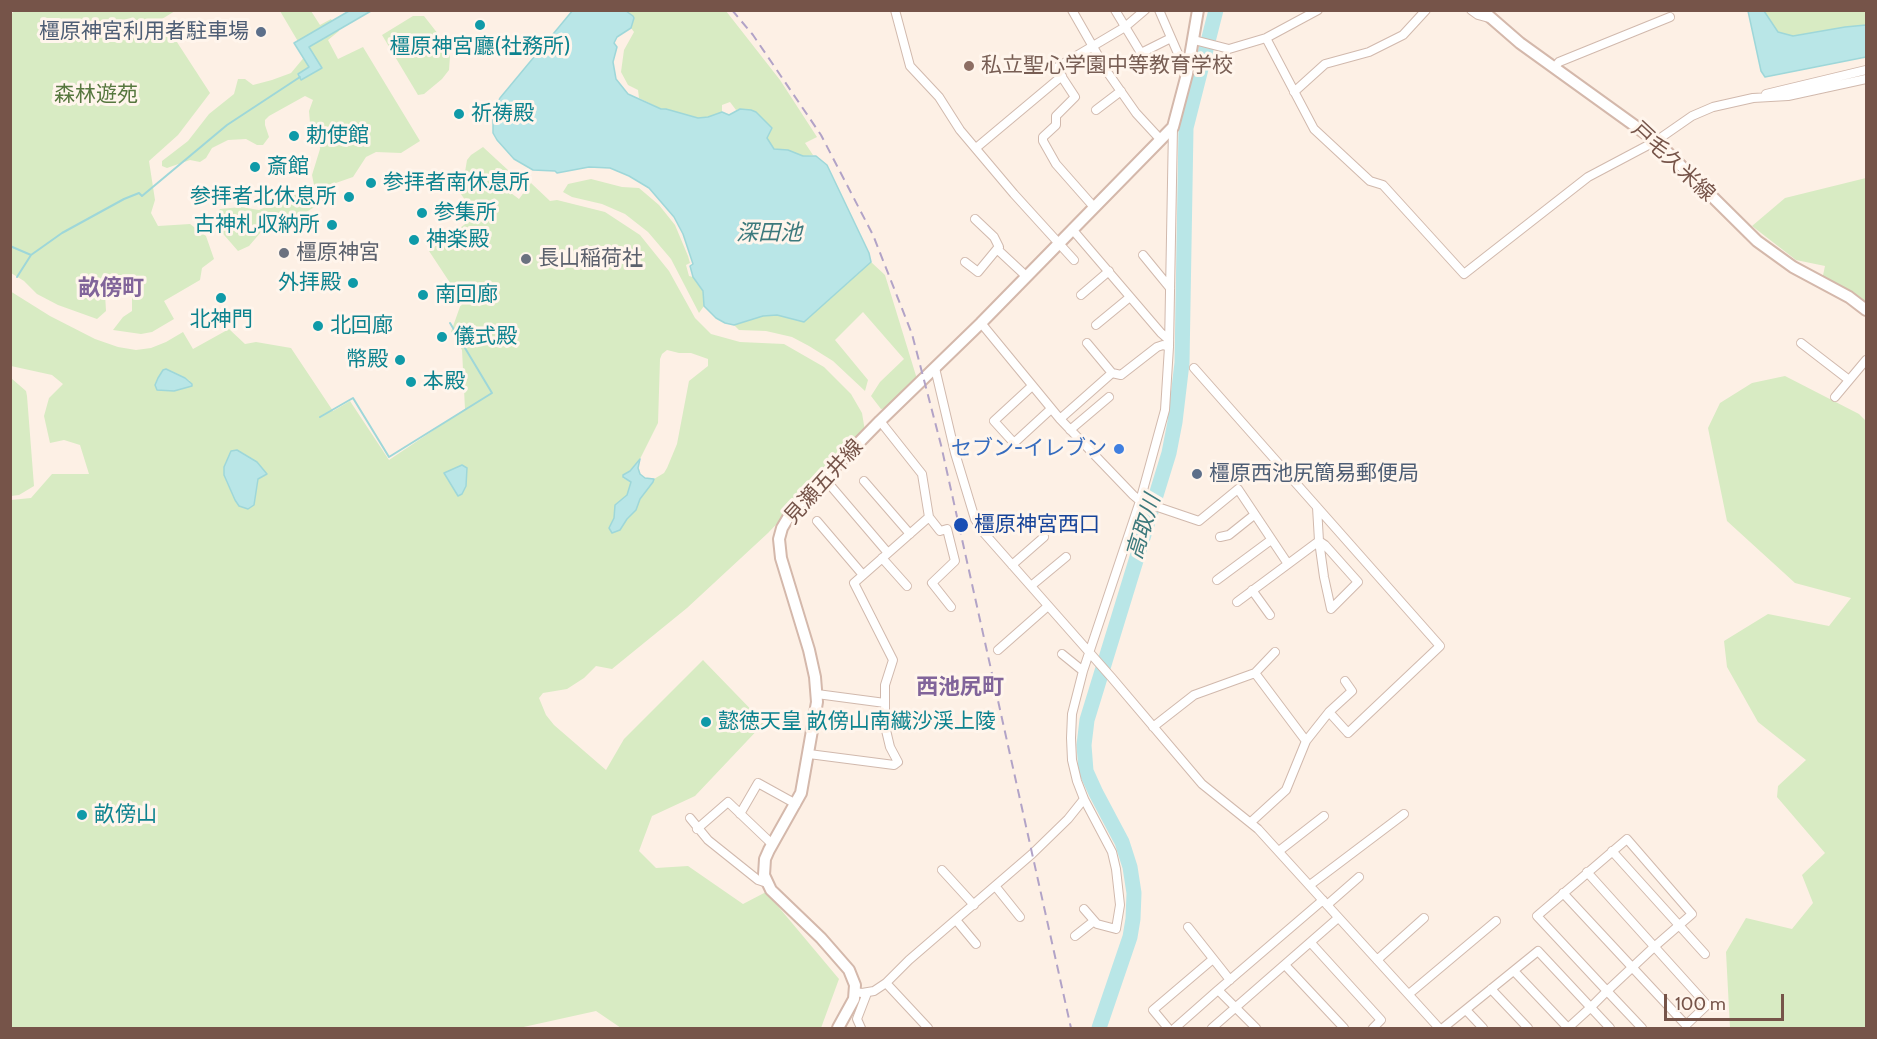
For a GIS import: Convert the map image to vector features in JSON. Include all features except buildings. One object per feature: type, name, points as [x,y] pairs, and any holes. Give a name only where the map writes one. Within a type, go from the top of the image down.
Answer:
[{"type":"main road","points":[[1173,127],[1196,40],[1198,10]]},
{"type":"main road","name":"戸毛久米線","points":[[1485,14],[1554,68],[1656,141],[1757,241],[1792,267],[1849,297],[1866,310]]},
{"type":"main road","name":"見瀬五井線","points":[[766,883],[765,860],[796,804],[804,784],[816,716],[816,677],[781,558],[779,539],[786,519],[880,421],[981,323],[1093,206],[1173,127]]},
{"type":"main road","points":[[766,883],[844,963],[853,979],[854,999],[838,1029]]},
{"type":"street","points":[[895,10],[910,66],[939,97],[956,124],[976,148],[1074,260]]},
{"type":"street","points":[[1071,10],[1136,113],[1160,140]]},
{"type":"street","points":[[1115,10],[1141,52],[1171,38]]},
{"type":"street","points":[[1093,206],[1056,164],[1043,141],[1056,125],[1056,116],[1075,97],[1056,68],[1125,27],[1145,10]]},
{"type":"street","points":[[1159,10],[1187,74]]},
{"type":"street","points":[[1196,40],[1229,49],[1266,38],[1318,10]]},
{"type":"street","points":[[1294,92],[1325,64],[1369,52],[1403,35],[1426,10]]},
{"type":"street","points":[[1471,10],[1478,15],[1485,14]]},
{"type":"street","points":[[1554,68],[1559,62],[1670,17]]},
{"type":"street","points":[[1266,38],[1314,129],[1370,181],[1383,185],[1464,274],[1588,177],[1656,141],[1692,116],[1713,107],[1866,70]]},
{"type":"street","points":[[976,148],[1062,76]]},
{"type":"street","points":[[1753,98],[1788,96],[1866,79]]},
{"type":"street","points":[[1096,110],[1121,91]]},
{"type":"street","points":[[1084,909],[1097,924],[1116,929],[1119,888],[1112,852],[1077,781],[1072,760],[1072,714],[1083,671],[1092,655],[1141,501],[1163,417],[1168,383],[1173,127]]},
{"type":"street","points":[[965,262],[978,273],[999,247],[994,237],[975,219]]},
{"type":"street","points":[[1072,229],[1169,344]]},
{"type":"street","points":[[997,249],[1026,276]]},
{"type":"street","points":[[1143,255],[1170,288]]},
{"type":"street","points":[[1081,295],[1108,271]]},
{"type":"street","points":[[1096,325],[1130,297]]},
{"type":"street","points":[[981,323],[1051,409],[1126,489],[1141,501],[1199,521],[1238,489],[1288,564]]},
{"type":"street","points":[[1087,343],[1112,373],[1121,375],[1157,347],[1169,344]]},
{"type":"street","points":[[1801,343],[1849,380]]},
{"type":"street","points":[[1835,397],[1866,360]]},
{"type":"street","points":[[935,368],[953,445],[975,519],[984,533],[1208,791],[1251,822],[1441,1029],[1538,951],[1610,1029]]},
{"type":"street","points":[[1194,368],[1440,646],[1348,733],[1329,712]]},
{"type":"street","points":[[1060,418],[1112,373]]},
{"type":"street","points":[[1032,386],[994,421],[1014,443],[1051,409]]},
{"type":"street","points":[[1070,430],[1108,397]]},
{"type":"street","points":[[880,421],[922,474],[929,517],[940,531],[947,529],[955,561],[932,583],[951,607]]},
{"type":"street","points":[[824,478],[907,586]]},
{"type":"street","points":[[864,481],[910,534]]},
{"type":"street","points":[[1317,507],[1319,541],[1331,609],[1358,582],[1319,541]]},
{"type":"street","points":[[1220,537],[1229,535],[1254,515]]},
{"type":"street","points":[[809,754],[894,765],[898,762],[887,736],[885,703],[885,685],[893,660],[854,583],[929,517]]},
{"type":"street","points":[[817,521],[862,575]]},
{"type":"street","points":[[1012,565],[1044,537]]},
{"type":"street","points":[[1217,580],[1271,540]]},
{"type":"street","points":[[1237,602],[1319,541]]},
{"type":"street","points":[[1031,586],[1066,557]]},
{"type":"street","points":[[1252,591],[1270,615]]},
{"type":"street","points":[[998,650],[1048,606]]},
{"type":"street","points":[[1154,727],[1194,695],[1255,673],[1275,652]]},
{"type":"street","points":[[1062,654],[1083,671]]},
{"type":"street","points":[[1255,673],[1306,741]]},
{"type":"street","points":[[1251,822],[1286,790],[1306,741],[1329,712],[1352,691],[1346,681]]},
{"type":"street","points":[[817,694],[885,703]]},
{"type":"street","points":[[740,814],[758,783],[796,804]]},
{"type":"street","points":[[855,992],[867,993],[886,983],[909,960],[996,887],[1060,828],[1084,799]]},
{"type":"street","points":[[697,829],[728,802],[772,844]]},
{"type":"street","points":[[1310,885],[1404,814]]},
{"type":"street","points":[[1279,851],[1324,816]]},
{"type":"street","points":[[690,818],[697,829],[758,880],[766,883]]},
{"type":"street","points":[[1514,971],[1568,1029],[1607,992],[1654,946],[1692,914],[1627,839],[1537,916],[1607,992],[1642,1029]]},
{"type":"street","points":[[1611,851],[1705,954]]},
{"type":"street","points":[[942,870],[974,905]]},
{"type":"street","points":[[1563,893],[1686,1025],[1707,1005],[1587,872]]},
{"type":"street","points":[[1175,1029],[1230,980],[1359,877]]},
{"type":"street","points":[[996,887],[1020,917]]},
{"type":"street","points":[[1212,1029],[1338,918]]},
{"type":"street","points":[[1377,960],[1424,918]]},
{"type":"street","points":[[956,920],[976,944]]},
{"type":"street","points":[[1075,936],[1094,921]]},
{"type":"street","points":[[1409,994],[1496,921]]},
{"type":"street","points":[[1188,927],[1230,980]]},
{"type":"street","points":[[1311,943],[1381,1020],[1373,1029]]},
{"type":"street","points":[[1168,1029],[1153,1010],[1213,959]]},
{"type":"street","points":[[1286,965],[1344,1029]]},
{"type":"street","points":[[886,983],[928,1029]]},
{"type":"street","points":[[1491,989],[1528,1029]]},
{"type":"street","points":[[1218,990],[1256,1029]]},
{"type":"street","points":[[861,1029],[857,1019],[867,993]]},
{"type":"street","points":[[1466,1010],[1483,1029]]},
{"type":"green space","name":"森林遊苑","points":[[15,10],[175,11],[162,19],[210,93],[178,135],[149,161],[155,200],[151,213],[158,226],[190,224],[206,236],[214,259],[202,268],[200,280],[164,301],[174,319],[152,332],[141,334],[113,330],[123,317],[132,311],[132,294],[122,283],[109,287],[105,294],[106,311],[97,319],[58,305],[37,294],[24,281],[11,273],[10,16]]},
{"type":"green space","points":[[280,11],[311,11],[320,25],[331,19],[339,31],[328,40],[338,59],[363,47],[420,141],[401,153],[376,152],[366,157],[353,177],[330,185],[323,202],[276,230],[261,232],[249,246],[238,251],[218,228],[214,216],[220,209],[241,207],[259,210],[289,193],[309,194],[314,185],[312,175],[320,149],[319,136],[310,123],[309,111],[313,100],[305,96],[269,116],[265,120],[265,125],[269,137],[263,145],[257,145],[246,139],[228,140],[212,148],[206,158],[200,162],[190,160],[167,168],[162,166],[162,161],[188,141],[209,114],[234,94],[238,79],[245,79],[253,85],[272,80],[291,73],[306,55]]},
{"type":"green space","points":[[626,11],[726,11],[780,80],[817,137],[805,143],[813,155],[803,156],[788,150],[774,149],[767,138],[772,128],[740,109],[736,110],[730,102],[722,105],[722,112],[698,118],[661,109],[639,98],[638,90],[628,85],[621,72],[624,50],[634,32],[631,28],[634,18]]},
{"type":"green space","points":[[1764,11],[1866,11],[1866,25],[1793,36],[1778,32]]},
{"type":"green space","points":[[413,16],[424,16],[442,39],[450,56],[449,70],[442,79],[424,94],[418,95],[382,35]]},
{"type":"green space","points":[[483,147],[509,171],[500,185],[519,199],[531,183],[550,201],[557,200],[605,212],[640,235],[669,271],[695,318],[711,334],[740,342],[784,344],[824,367],[851,394],[862,413],[865,431],[768,533],[687,608],[612,669],[596,666],[584,678],[567,689],[543,693],[539,698],[546,715],[554,725],[606,770],[624,739],[703,660],[764,723],[695,796],[652,816],[639,851],[656,868],[688,866],[743,904],[766,892],[839,979],[821,1028],[621,1028],[596,1011],[519,1028],[11,1028],[11,500],[31,498],[52,474],[89,474],[80,445],[64,440],[50,443],[44,416],[49,398],[63,384],[52,375],[11,366],[10,291],[50,316],[95,339],[118,347],[136,350],[151,348],[183,332],[193,349],[229,329],[245,344],[256,342],[291,348],[333,411],[350,401],[389,460],[465,409],[462,350],[451,332],[462,301],[429,251],[476,216],[452,181],[465,172],[467,160]],"holes":[[[667,350],[691,353],[708,359],[708,366],[689,381],[677,444],[664,473],[654,479],[640,499],[636,510],[620,530],[609,528],[614,518],[615,505],[627,495],[631,482],[623,478],[640,459],[658,423],[662,354]],[[166,369],[185,378],[190,381],[184,388],[161,391],[158,378]],[[237,450],[266,475],[258,479],[254,505],[239,506],[227,483],[224,475],[231,451]]]},
{"type":"green space","points":[[1866,178],[1866,303],[1822,280],[1825,266],[1796,260],[1752,226],[1785,198]]},
{"type":"green space","points":[[591,179],[622,187],[639,188],[659,205],[675,225],[690,263],[686,265],[689,276],[693,277],[703,291],[704,306],[699,313],[671,259],[648,232],[625,214],[563,192],[568,184]]},
{"type":"green space","points":[[871,262],[885,275],[917,379],[887,408],[881,409],[871,396],[880,382],[904,359],[863,312],[835,340],[868,380],[865,391],[833,361],[792,337],[766,331],[739,330],[734,325],[763,316],[777,315],[804,322]]},
{"type":"green space","points":[[1785,376],[1859,414],[1866,421],[1866,1028],[1730,1028],[1726,952],[1746,918],[1792,929],[1813,903],[1802,875],[1825,853],[1777,797],[1778,786],[1806,760],[1758,722],[1727,667],[1724,641],[1768,614],[1829,626],[1851,598],[1795,583],[1727,521],[1708,428],[1720,403],[1752,383]]},
{"type":"green space","points":[[11,378],[26,391],[34,486],[19,495],[11,496]]},
{"type":"water","name":"深田池","points":[[573,10],[626,11],[633,16],[631,28],[617,37],[614,43],[617,47],[613,62],[616,79],[628,94],[661,109],[698,118],[722,112],[729,115],[740,109],[751,110],[772,128],[767,138],[774,149],[788,150],[803,156],[816,156],[827,165],[869,253],[871,262],[804,322],[777,315],[763,316],[734,325],[725,323],[704,306],[703,291],[693,277],[690,266],[693,264],[683,234],[674,217],[649,188],[610,168],[589,167],[557,173],[533,170],[514,159],[493,133],[495,107]]},
{"type":"water","points":[[349,11],[371,11],[309,47],[322,68],[301,80],[298,74],[309,67],[294,43]]},
{"type":"water","points":[[1748,11],[1764,11],[1778,32],[1793,36],[1866,25],[1866,57],[1765,77],[1761,71]]},
{"type":"water","points":[[166,369],[185,378],[192,386],[174,391],[157,390],[155,385],[158,378]]},
{"type":"water","points":[[237,450],[257,462],[267,474],[258,479],[254,505],[248,509],[239,506],[224,475],[224,467],[231,451]]},
{"type":"water","points":[[640,459],[638,468],[640,474],[645,478],[654,479],[653,482],[640,499],[636,510],[620,530],[612,533],[609,528],[614,518],[615,505],[627,495],[631,482],[623,475],[630,471]]},
{"type":"water","points":[[462,465],[467,468],[466,486],[462,494],[458,496],[444,473]]},
{"type":"waterway","name":"高取川","points":[[1099,1028],[1130,937],[1134,893],[1130,867],[1122,842],[1086,771],[1084,745],[1087,720],[1169,453],[1175,422],[1182,363],[1186,128],[1216,10]]},
{"type":"waterway","points":[[17,277],[31,255],[62,233],[124,199],[139,193],[142,196],[227,125],[300,77]]},
{"type":"waterway","points":[[10,246],[31,255]]},
{"type":"waterway","points":[[320,417],[353,398],[389,457],[492,393],[450,323]]},
{"type":"railway","points":[[732,10],[753,35],[821,135],[873,235],[912,334],[941,445],[1071,1028]]},
{"type":"place","name":"橿原神宮廳(社務所)","points":[[480,25]]},
{"type":"place","name":"橿原神宮利用者駐車場","points":[[261,32]]},
{"type":"place","name":"私立聖心学園中等教育学校","points":[[969,66]]},
{"type":"place","name":"祈祷殿","points":[[459,114]]},
{"type":"place","name":"勅使館","points":[[294,136]]},
{"type":"place","name":"斎館","points":[[255,167]]},
{"type":"place","name":"参拝者南休息所","points":[[371,183]]},
{"type":"place","name":"参拝者北休息所","points":[[349,197]]},
{"type":"place","name":"参集所","points":[[422,213]]},
{"type":"place","name":"古神札収納所","points":[[332,225]]},
{"type":"place","name":"神楽殿","points":[[414,240]]},
{"type":"place","name":"橿原神宮","points":[[284,253]]},
{"type":"place","name":"長山稲荷社","points":[[526,259]]},
{"type":"place","name":"外拝殿","points":[[353,283]]},
{"type":"place","name":"南回廊","points":[[423,295]]},
{"type":"place","name":"北神門","points":[[221,298]]},
{"type":"place","name":"北回廊","points":[[318,326]]},
{"type":"place","name":"儀式殿","points":[[442,337]]},
{"type":"place","name":"幣殿","points":[[400,360]]},
{"type":"place","name":"本殿","points":[[411,382]]},
{"type":"place","name":"セブン-イレブン","points":[[1119,449]]},
{"type":"place","name":"橿原西池尻簡易郵便局","points":[[1197,474]]},
{"type":"place","name":"橿原神宮西口","points":[[961,525]]},
{"type":"place","name":"懿徳天皇 畝傍山南繊沙渓上陵","points":[[706,722]]},
{"type":"place","name":"畝傍山","points":[[82,815]]},
{"type":"district","name":"畝傍町","points":[[111,289]]},
{"type":"district","name":"西池尻町","points":[[960,688]]}]
